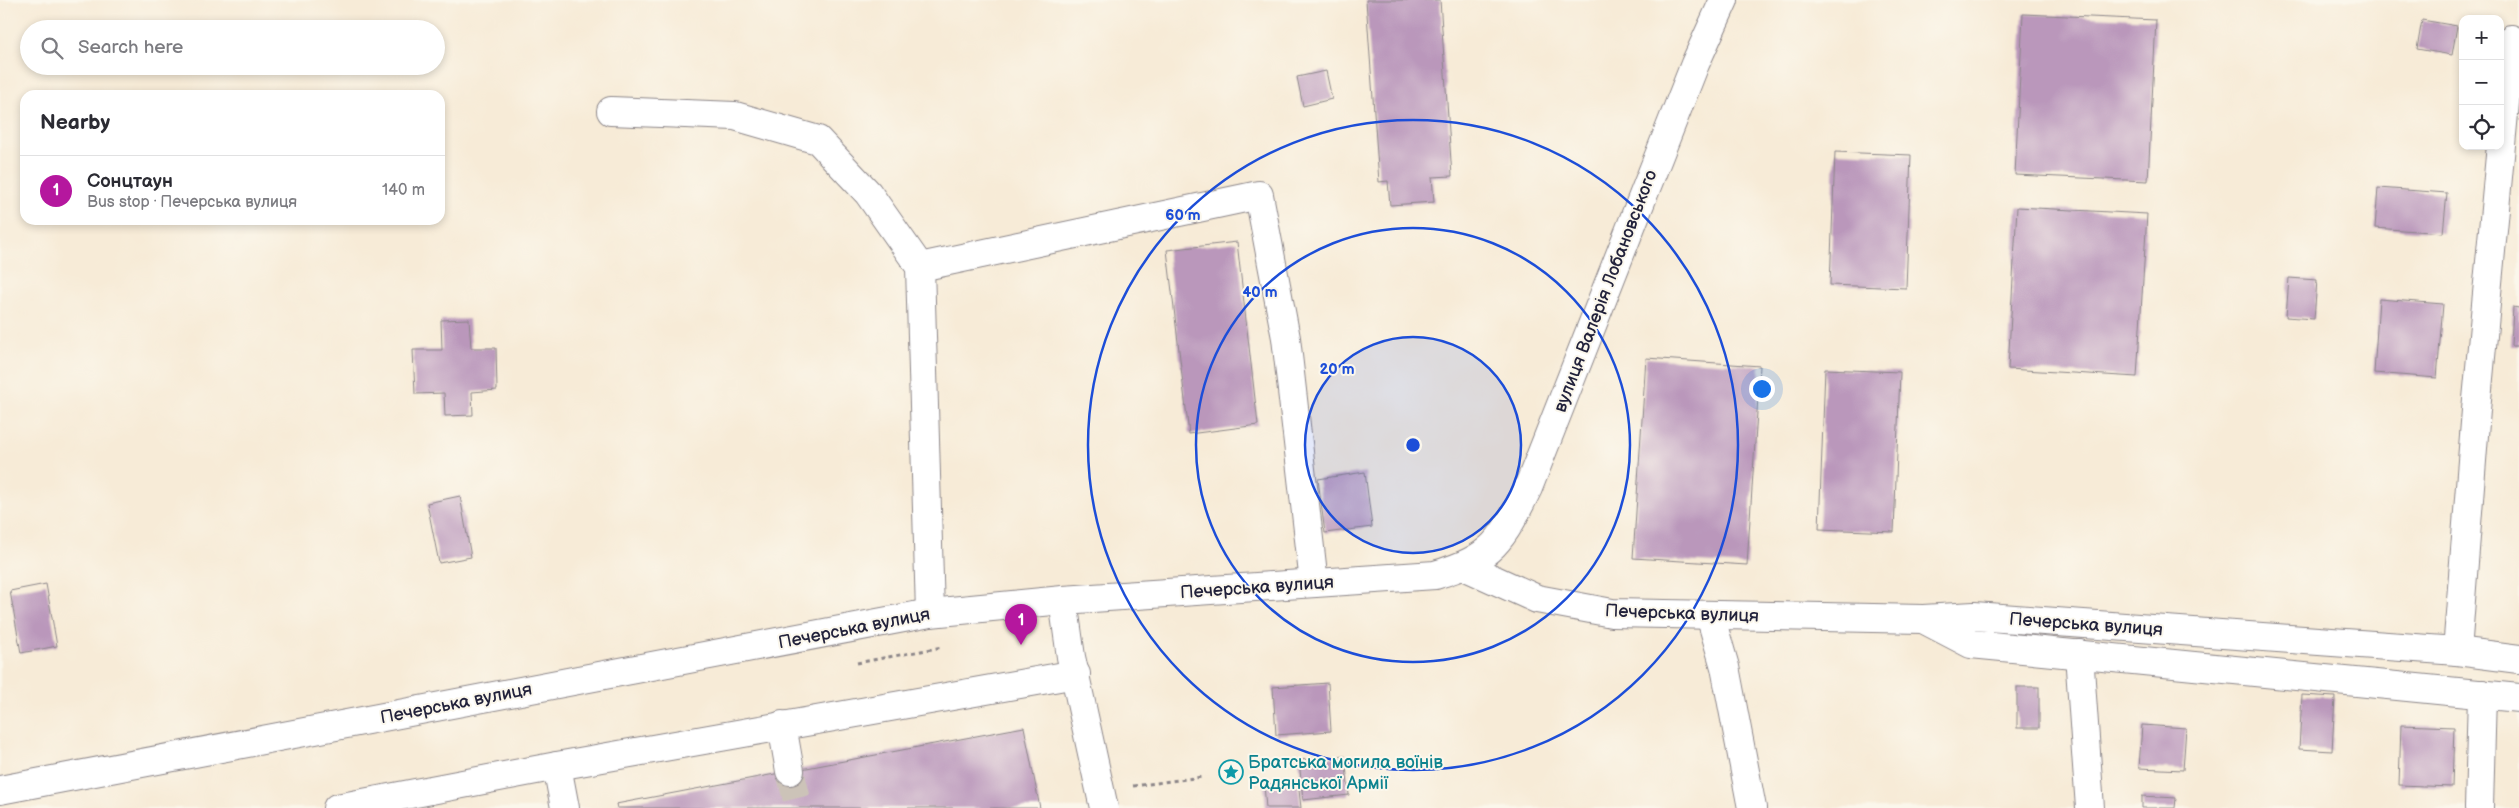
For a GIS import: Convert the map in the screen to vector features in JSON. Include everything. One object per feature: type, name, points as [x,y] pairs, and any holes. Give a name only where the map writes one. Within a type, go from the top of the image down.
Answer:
[{"type":"street","name":"вулиця Валерія Лобановського","points":[[1464,566],[1490,550],[1512,520],[1528,488],[1695,64],[1724,0]]},
{"type":"street","points":[[2457,651],[2476,410],[2512,39]]},
{"type":"street","points":[[611,111],[735,116],[818,140],[868,192],[920,267],[930,613]]},
{"type":"street","points":[[920,267],[1259,195],[1286,338],[1314,583]]},
{"type":"street","name":"Печерська вулиця","points":[[0,790],[930,613],[1063,600],[1435,575],[1464,566],[1536,599],[1612,613],[1923,620],[1974,616],[2457,651],[2519,659]]},
{"type":"street","points":[[1063,600],[1071,657],[1102,799]]},
{"type":"street","points":[[1710,615],[1725,667],[1752,808]]},
{"type":"street","points":[[1923,620],[1971,644],[2519,698]]},
{"type":"street","points":[[2079,654],[2090,808]]},
{"type":"street","points":[[337,808],[782,725],[1076,674]]},
{"type":"street","points":[[2479,808],[2482,694]]},
{"type":"street","points":[[782,725],[790,771]]},
{"type":"street","points":[[557,766],[565,808]]},
{"type":"path","points":[[1102,799],[1202,777]]},
{"type":"building","points":[[1366,0],[1440,0],[1452,176],[1432,177],[1434,202],[1390,205],[1388,181],[1379,182]]},
{"type":"building","points":[[2023,14],[2156,20],[2148,181],[2015,175]]},
{"type":"building","points":[[2422,20],[2457,26],[2452,55],[2417,49]]},
{"type":"building","points":[[1326,71],[1332,99],[1303,106],[1297,77]]},
{"type":"building","points":[[1835,152],[1911,155],[1906,288],[1830,285]]},
{"type":"building","points":[[2378,188],[2447,193],[2443,233],[2375,228]]},
{"type":"building","points":[[2017,207],[2147,214],[2137,377],[2008,369]]},
{"type":"building","points":[[1237,242],[1258,425],[1189,434],[1167,250]]},
{"type":"building","points":[[2289,278],[2317,280],[2314,319],[2286,317]]},
{"type":"building","points":[[2379,299],[2443,304],[2437,378],[2374,373]]},
{"type":"building","points":[[2513,307],[2519,308],[2519,346],[2511,346]]},
{"type":"building","points":[[469,319],[471,348],[496,348],[497,390],[472,392],[473,415],[445,416],[444,393],[415,394],[413,350],[442,350],[441,320]]},
{"type":"building","points":[[1646,358],[1760,366],[1747,565],[1633,558]]},
{"type":"building","points":[[1825,369],[1900,372],[1894,532],[1819,529]]},
{"type":"building","points":[[1365,472],[1372,527],[1325,533],[1318,479]]},
{"type":"building","points":[[460,496],[471,557],[439,563],[427,503]]},
{"type":"building","points":[[46,584],[57,646],[21,653],[10,591]]},
{"type":"building","points":[[1328,683],[1331,731],[1276,735],[1273,687]]},
{"type":"building","points":[[2017,687],[2039,687],[2039,728],[2017,728]]},
{"type":"building","points":[[2302,695],[2335,697],[2332,751],[2299,749]]},
{"type":"building","points":[[2142,725],[2186,728],[2183,770],[2139,768]]},
{"type":"building","points":[[2401,725],[2454,727],[2452,787],[2399,785]]},
{"type":"building","points":[[1024,727],[1040,808],[617,808],[616,804]]},
{"type":"building","points":[[1345,756],[1349,795],[1303,800],[1299,760]]},
{"type":"building","points":[[1298,781],[1301,808],[1266,808],[1264,785]]},
{"type":"building","points":[[2142,796],[2176,798],[2175,808],[2142,808]]},
{"type":"tunnel","points":[[790,771],[799,808]]},
{"type":"place","name":"Сонцтаун","points":[[1021,645]]},
{"type":"place","name":"Братська могила воїнів Радянської Армії","points":[[1231,772]]}]
